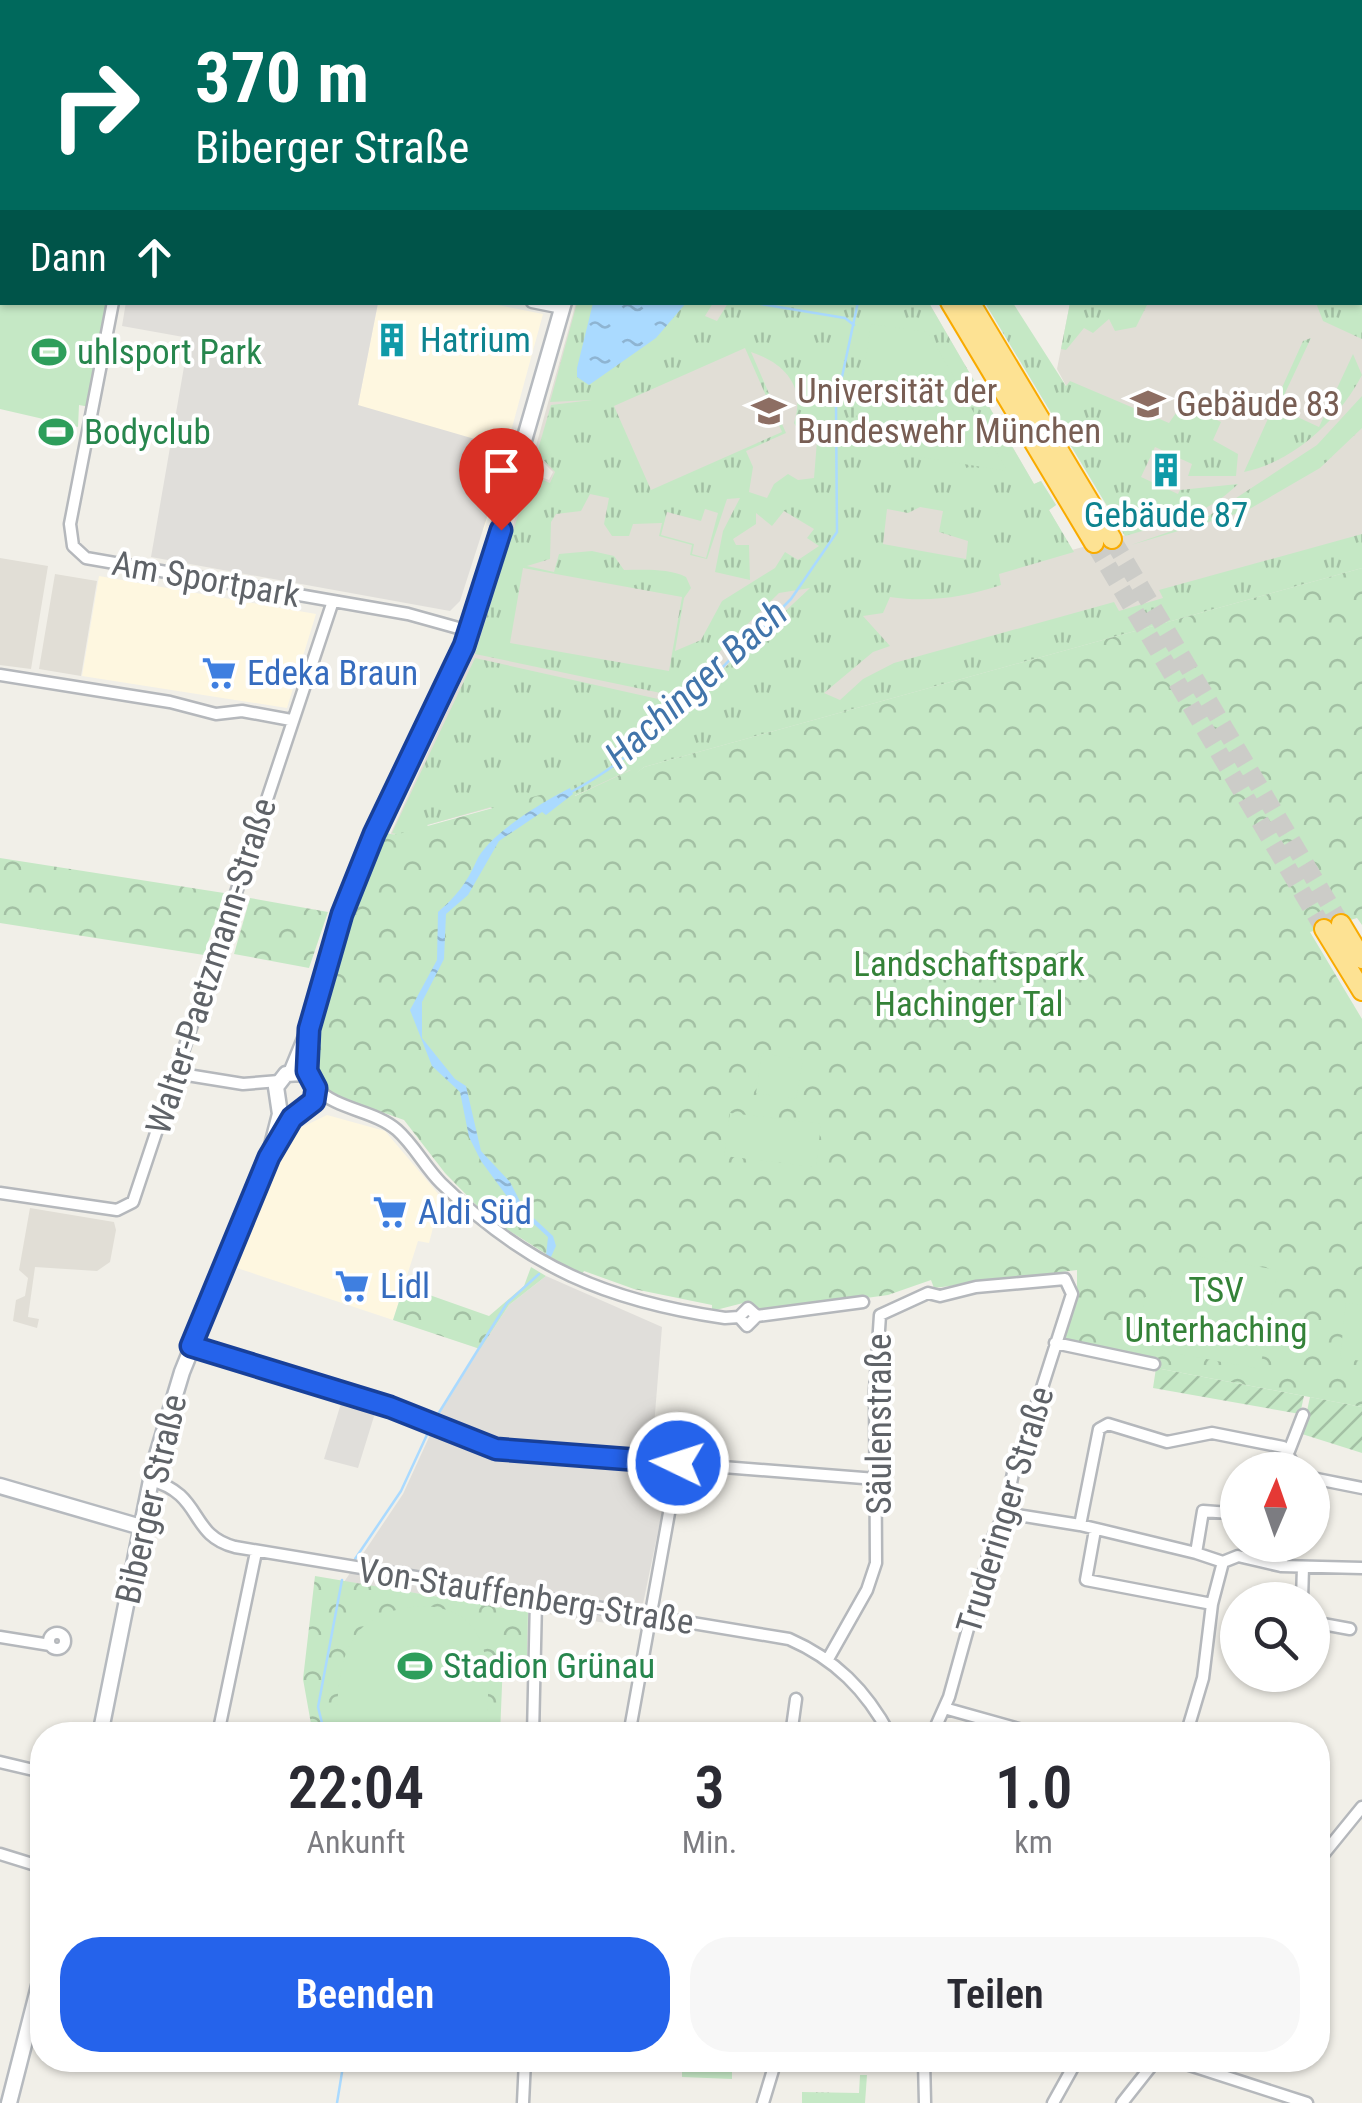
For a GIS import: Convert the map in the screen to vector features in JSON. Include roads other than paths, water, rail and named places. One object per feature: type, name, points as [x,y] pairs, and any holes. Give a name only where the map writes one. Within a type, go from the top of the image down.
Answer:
[{"type":"highway","points":[[952,305],[1103,541],[972,305]]},
{"type":"highway","points":[[1362,958],[1333,926],[1362,992]]},
{"type":"main road","points":[[309,1029],[312,1082],[285,1077],[309,1029],[358,872],[470,631],[563,305]]},
{"type":"main road","name":"Biberger Straße","points":[[103,1722],[150,1480],[191,1346],[269,1157],[285,1077]]},
{"type":"main road","name":"Biberger Straße","points":[[269,1157],[304,1110],[312,1082]]},
{"type":"main road","points":[[278,1103],[304,1110]]},
{"type":"main road","points":[[0,1486],[141,1527]]},
{"type":"main road","points":[[7,2096],[30,2016]]},
{"type":"street","name":"Am Sportpark","points":[[113,305],[95,413],[86,429],[70,524],[73,546],[86,558],[333,600],[470,631]]},
{"type":"street","name":"Walter-Paetzmann-Straße","points":[[0,1192],[126,1209],[135,1197],[290,720],[333,600]]},
{"type":"street","points":[[0,676],[170,702],[216,714],[242,711],[290,720]]},
{"type":"street","points":[[173,1079],[243,1084],[285,1077]]},
{"type":"street","points":[[312,1082],[350,1108],[396,1128],[438,1180],[480,1218],[550,1268],[624,1300],[696,1314],[739,1316],[748,1308],[757,1316],[863,1302]]},
{"type":"street","points":[[243,1084],[278,1103]]},
{"type":"street","points":[[304,1110],[350,1108]]},
{"type":"street","name":"Säulenstraße","points":[[828,1660],[872,1578],[878,1537],[880,1315],[928,1293],[940,1296],[1055,1277],[1070,1283]]},
{"type":"street","name":"Truderinger Straße","points":[[938,1722],[994,1534],[1005,1513],[1005,1494],[1030,1446],[1030,1426],[1072,1294],[1070,1283]]},
{"type":"street","points":[[1055,1342],[1154,1364]]},
{"type":"street","points":[[191,1346],[433,1424],[496,1449],[876,1479]]},
{"type":"street","points":[[1080,1525],[1099,1429],[1108,1424],[1167,1442],[1212,1433],[1289,1451],[1302,1415]]},
{"type":"street","points":[[631,1722],[678,1463]]},
{"type":"street","name":"Von-Stauffenberg-Straße","points":[[150,1480],[182,1492],[215,1540],[256,1552],[536,1600],[770,1634],[828,1660],[867,1697],[882,1722]]},
{"type":"street","points":[[1330,1482],[1362,1488]]},
{"type":"street","points":[[1196,1554],[1203,1510],[1220,1512]]},
{"type":"street","points":[[1005,1513],[1080,1525],[1220,1561]]},
{"type":"street","points":[[1095,1530],[1086,1580],[1212,1604]]},
{"type":"street","points":[[221,1722],[256,1552]]},
{"type":"street","points":[[1190,1722],[1203,1678],[1212,1604],[1223,1562]]},
{"type":"street","points":[[1264,1562],[1362,1568]]},
{"type":"street","points":[[1281,1566],[1282,1562]]},
{"type":"street","points":[[1303,1567],[1303,1582]]},
{"type":"street","points":[[533,1722],[536,1600]]},
{"type":"street","points":[[1330,1625],[1350,1628]]},
{"type":"street","points":[[0,1636],[50,1645]]},
{"type":"street","points":[[792,1722],[796,1699]]},
{"type":"street","points":[[944,1708],[994,1722]]},
{"type":"street","points":[[0,1762],[30,1769]]},
{"type":"street","points":[[1330,1846],[1362,1807]]},
{"type":"street","points":[[0,1854],[30,1863]]},
{"type":"street","points":[[524,2072],[524,2103]]},
{"type":"street","points":[[763,2103],[772,2072]]},
{"type":"street","points":[[924,2072],[925,2103]]},
{"type":"street","points":[[1053,2103],[1070,2072]]},
{"type":"street","points":[[1122,2103],[1147,2072]]},
{"type":"street","points":[[1211,2072],[1307,2103]]},
{"type":"water","points":[[592,305],[684,305],[656,338],[589,385],[577,377]]},
{"type":"water","points":[[570,788],[573,794],[546,815],[542,812],[499,841],[468,895],[446,914],[444,959],[422,1002],[422,1038],[455,1079],[466,1086],[481,1151],[510,1182],[524,1209],[553,1236],[556,1246],[550,1259],[546,1256],[548,1237],[514,1206],[481,1161],[469,1137],[460,1092],[432,1066],[410,1010],[437,960],[438,912],[460,889],[492,841],[532,810]]},
{"type":"waterway","points":[[767,305],[845,318],[854,325]]},
{"type":"waterway","name":"Hachinger Bach","points":[[571,792],[626,757],[700,690],[791,599],[837,532],[836,405],[857,305]]},
{"type":"waterway","name":"Hachinger Bach","points":[[435,1419],[507,1303],[539,1274]]},
{"type":"waterway","name":"Hachinger Bach","points":[[355,1559],[401,1491],[431,1426]]},
{"type":"waterway","name":"Hachinger Bach","points":[[322,1722],[318,1707],[342,1580]]},
{"type":"waterway","name":"Hachinger Bach","points":[[337,2103],[342,2072]]},
{"type":"tunnel","points":[[1112,539],[1341,924]]},
{"type":"tunnel","points":[[1094,543],[1324,929]]},
{"type":"place","name":"Hatrium","points":[[392,340]]},
{"type":"place","name":"uhlsport Park","points":[[49,352]]},
{"type":"place","name":"Gebäude 83","points":[[1148,404]]},
{"type":"place","name":"Universität der Bundeswehr München","points":[[769,411]]},
{"type":"place","name":"Bodyclub","points":[[56,432]]},
{"type":"place","name":"Gebäude 87","points":[[1166,470]]},
{"type":"place","name":"Edeka Braun","points":[[219,673]]},
{"type":"place","name":"Aldi Süd","points":[[390,1212]]},
{"type":"place","name":"Lidl","points":[[352,1286]]},
{"type":"place","name":"Stadion Grünau","points":[[415,1666]]},
{"type":"park label","name":"Landschaftspark Hachinger Tal","points":[[969,984]]},
{"type":"park label","name":"TSV Unterhaching","points":[[1216,1310]]}]
